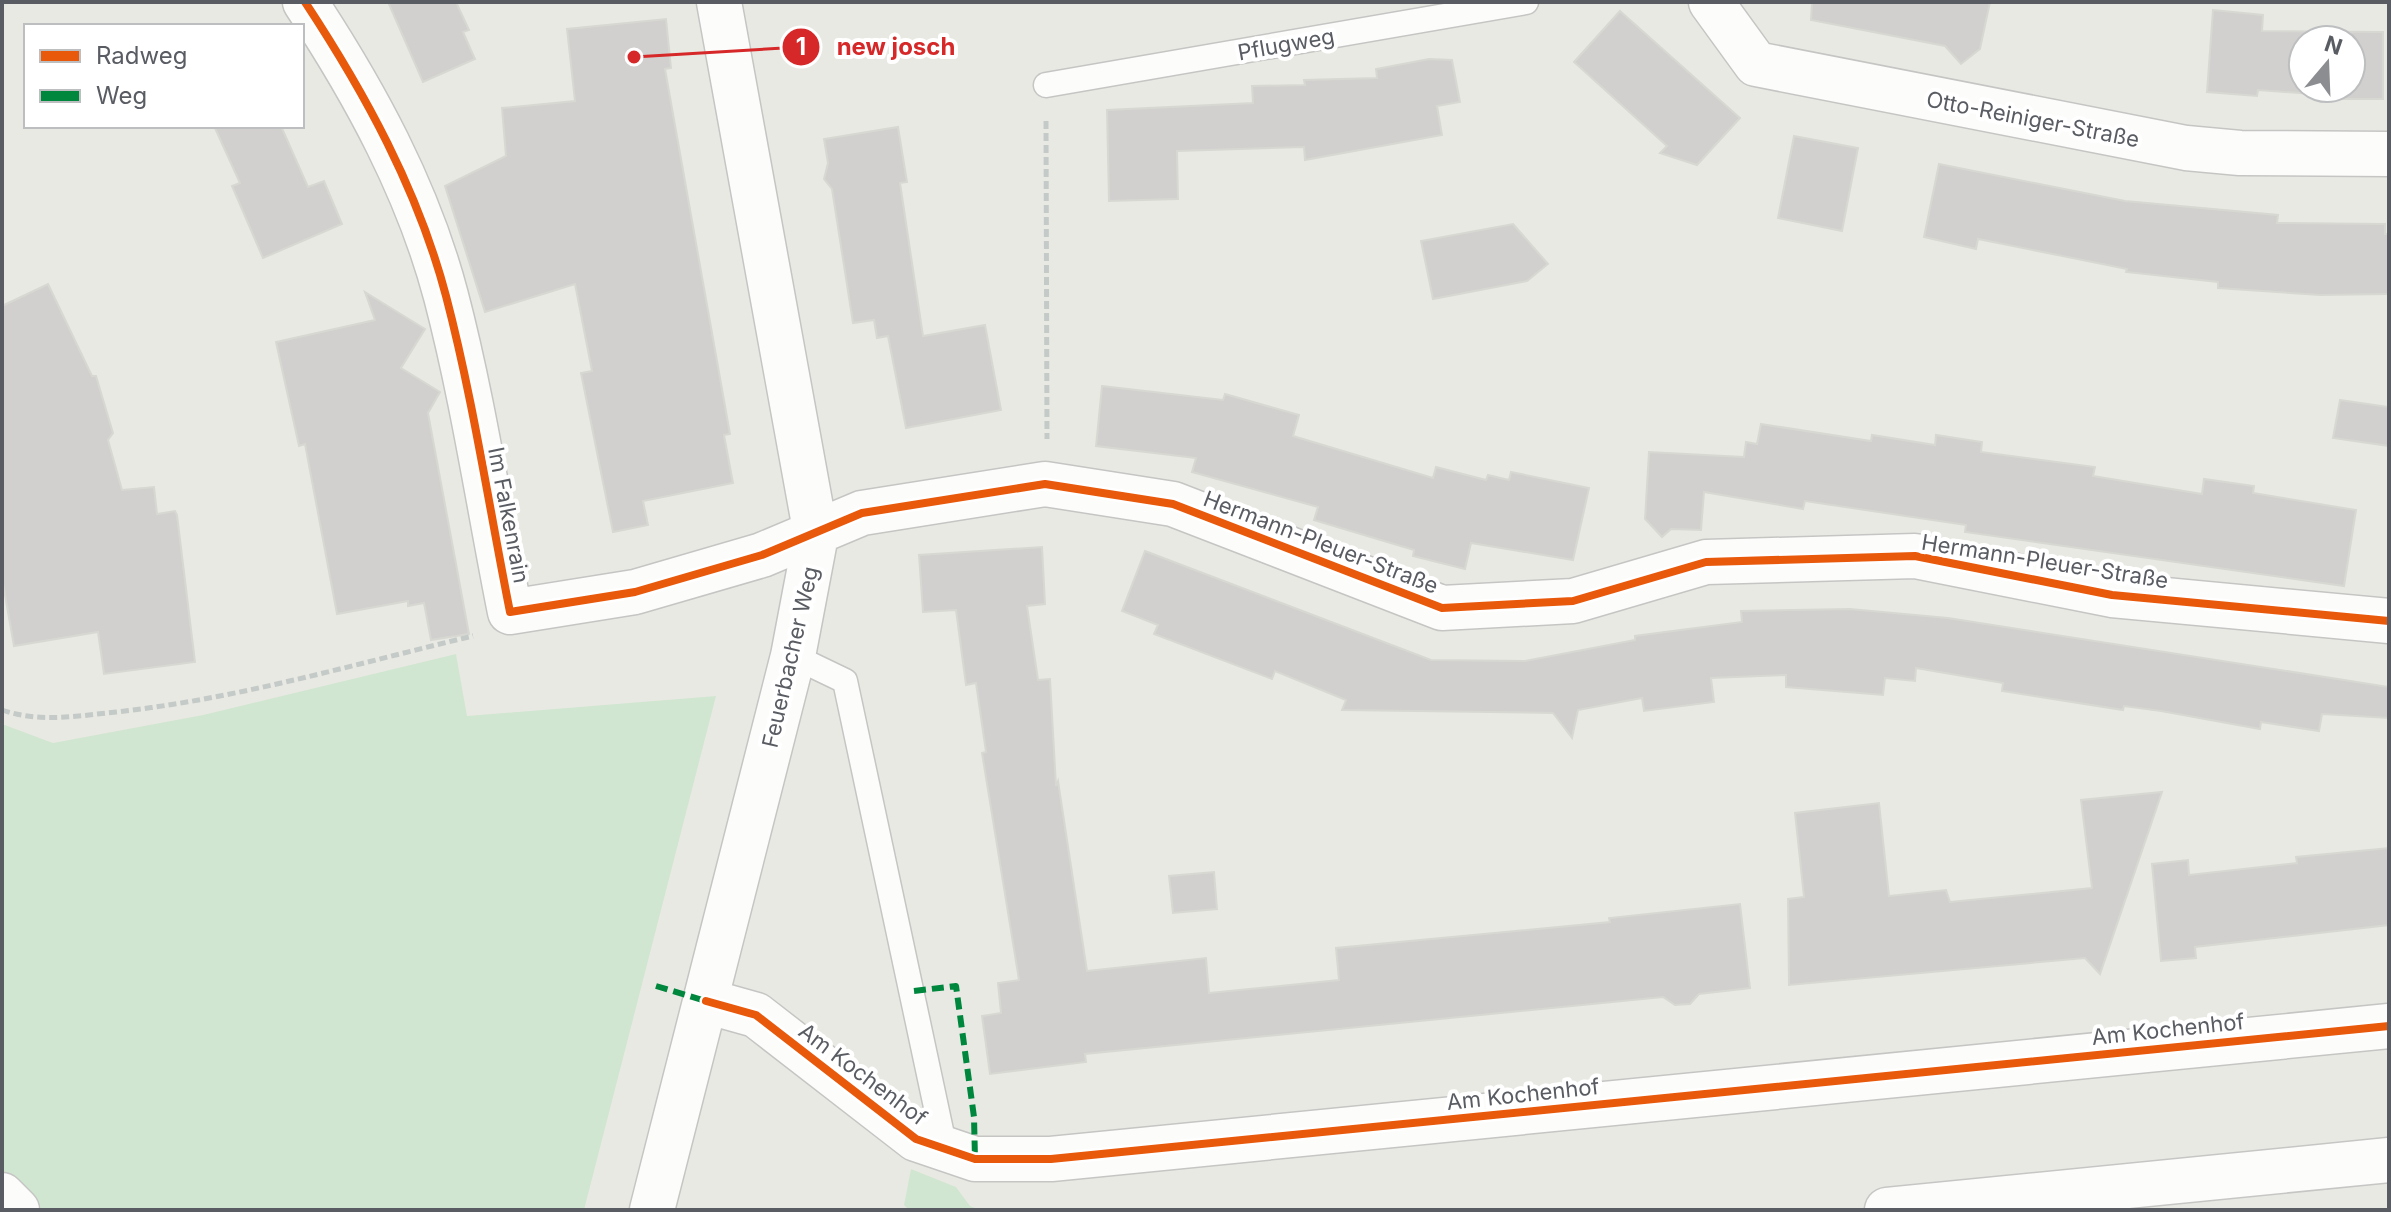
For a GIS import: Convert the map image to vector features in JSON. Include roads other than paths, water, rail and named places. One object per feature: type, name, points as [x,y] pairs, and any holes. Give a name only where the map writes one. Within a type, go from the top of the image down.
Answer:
[{"type":"street","name":"Im Falkenrain","points":[[305,2],[384,134],[441,282],[510,612],[635,592],[816,535]]},
{"type":"street","name":"Feuerbacher Weg","points":[[652,1210],[793,656],[816,535],[719,2]]},
{"type":"street","name":"Otto-Reiniger-Straße","points":[[1711,2],[1756,64],[2186,148],[2240,153],[2389,154]]},
{"type":"street","name":"Hermann-Pleuer-Straße","points":[[816,535],[862,513],[1045,484],[1173,504],[1442,608],[1573,601],[1706,562],[1915,556],[2112,595],[2389,621]]},
{"type":"street","name":"Am Kochenhof","points":[[706,1001],[756,1015],[916,1139],[975,1159],[1051,1159],[2389,1026]]},
{"type":"street","points":[[1887,1210],[2389,1160]]},
{"type":"street","points":[[2,1195],[17,1210]]},
{"type":"lane","name":"Pflugweg","points":[[1046,85],[1526,2]]},
{"type":"lane","points":[[793,656],[845,681],[945,1149]]},
{"type":"place","name":"new josch","points":[[634,57]]}]
